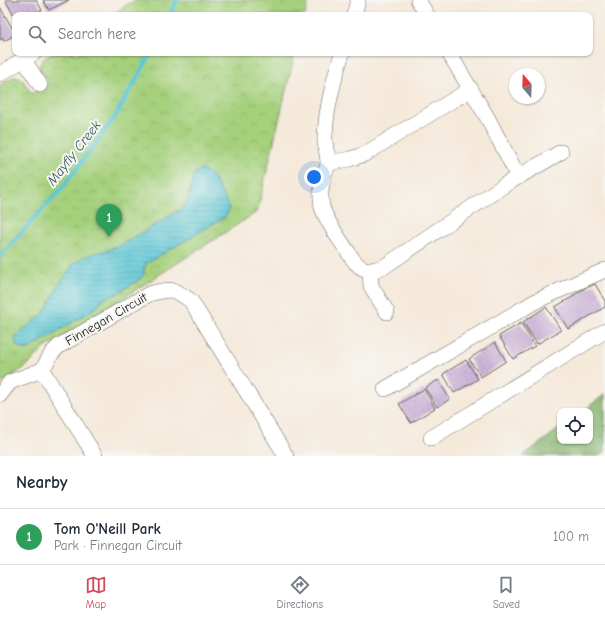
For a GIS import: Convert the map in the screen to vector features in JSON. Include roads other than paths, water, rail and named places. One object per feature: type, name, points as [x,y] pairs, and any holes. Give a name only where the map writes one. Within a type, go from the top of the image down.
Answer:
[{"type":"street","points":[[355,12],[358,0]]},
{"type":"street","points":[[418,0],[425,12]]},
{"type":"street","points":[[0,74],[29,56],[40,85]]},
{"type":"street","points":[[341,56],[332,86],[324,135],[324,144],[328,163],[323,176],[321,200],[324,213],[353,261],[360,268],[370,270],[385,266],[518,176],[560,152]]},
{"type":"street","points":[[451,56],[471,89],[518,176]]},
{"type":"street","points":[[328,163],[350,159],[365,154],[471,89]]},
{"type":"street","points":[[370,270],[371,286],[387,312]]},
{"type":"street","points":[[385,389],[536,301],[603,274]]},
{"type":"street","name":"Finnegan Circuit","points":[[42,370],[52,353],[59,346],[149,294],[165,290],[178,292],[191,301],[286,456]]},
{"type":"street","points":[[431,438],[605,331]]},
{"type":"street","points":[[0,395],[10,382],[42,370],[95,456]]},
{"type":"water","points":[[199,170],[204,170],[212,176],[227,202],[229,208],[225,217],[147,263],[144,269],[144,274],[140,279],[117,294],[103,299],[97,307],[29,349],[18,347],[15,340],[16,336],[44,313],[59,285],[74,263],[88,255],[111,249],[126,242],[181,209],[187,202],[195,173]]},
{"type":"waterway","name":"Mayfly Creek","points":[[171,12],[177,0]]},
{"type":"waterway","name":"Mayfly Creek","points":[[0,256],[62,188],[115,117],[149,56]]},
{"type":"place","name":"Tom O'Neill Park","points":[[109,237]]}]
